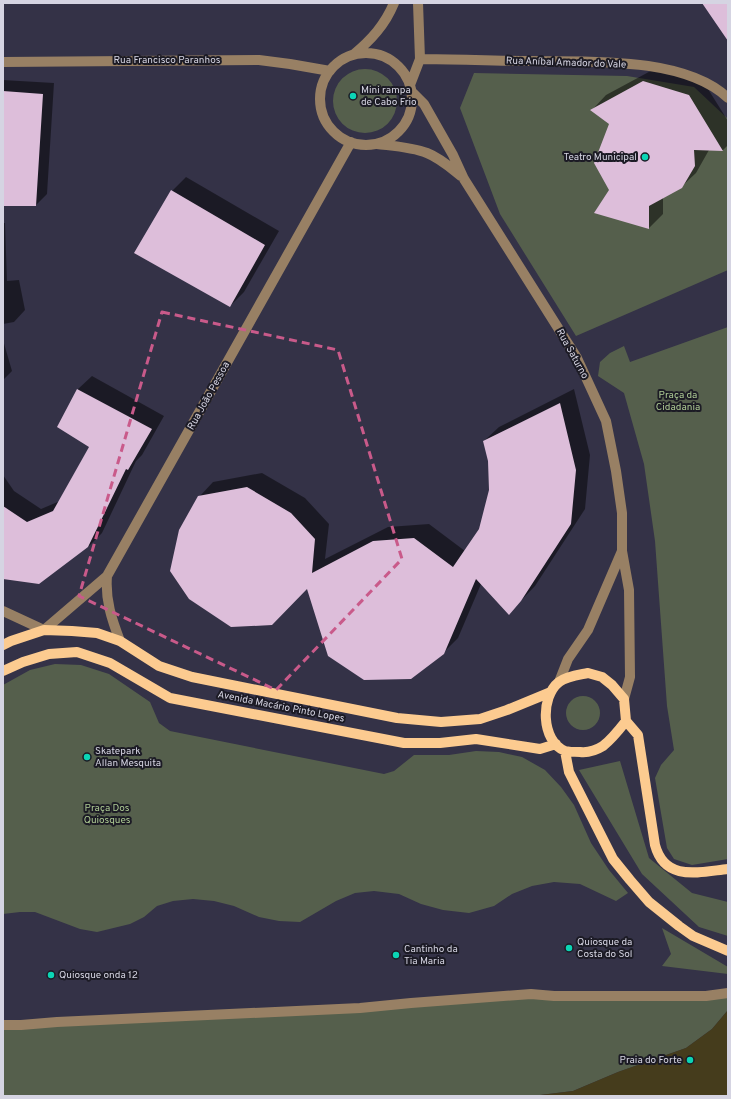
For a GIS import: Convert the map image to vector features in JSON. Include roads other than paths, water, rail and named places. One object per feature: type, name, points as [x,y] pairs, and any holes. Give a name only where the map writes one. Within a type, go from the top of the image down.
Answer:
[{"type":"main road","name":"Avenida Macário Pinto Lopes","points":[[3,645],[44,630],[72,630],[97,633],[120,641],[159,666],[192,677],[397,718],[441,722],[480,719],[551,692]]},
{"type":"main road","name":"Avenida Macário Pinto Lopes","points":[[3,671],[23,662],[49,654],[77,652],[110,663],[170,698],[404,743],[440,743],[476,739],[540,749],[556,744]]},
{"type":"main road","points":[[626,721],[614,736],[603,746],[590,753],[565,751],[556,744],[547,729],[545,713],[551,692],[559,682],[574,675],[595,675],[602,677],[612,685],[624,699],[626,721],[638,735],[657,855],[665,865],[676,871],[690,873],[728,869]]},
{"type":"main road","points":[[565,751],[568,772],[613,859],[626,875],[649,902],[679,926],[693,936],[728,951]]},
{"type":"street","points":[[353,55],[371,40],[382,26],[394,3]]},
{"type":"street","points":[[411,88],[420,59],[418,3]]},
{"type":"street","points":[[367,53],[381,56],[393,62],[404,72],[411,88],[412,103],[410,115],[404,125],[396,134],[387,140],[376,144],[367,145],[351,142],[338,135],[328,125],[322,112],[320,98],[321,91],[330,71],[344,58],[353,55],[367,53]]},
{"type":"street","name":"Rua Aníbal Amador do Vale","points":[[420,59],[576,61],[640,66],[677,72],[699,79],[728,98]]},
{"type":"street","name":"Rua Francisco Paranhos","points":[[3,62],[259,60],[330,71]]},
{"type":"street","name":"Rua Saturno","points":[[411,88],[424,104],[453,155],[464,179],[577,358],[606,422],[616,471],[622,513],[622,551],[628,590],[630,678],[624,699]]},
{"type":"street","name":"Rua João Pessoa","points":[[44,630],[107,576],[351,142]]},
{"type":"street","name":"Rua Saturno","points":[[376,144],[428,153],[448,165],[464,179]]},
{"type":"street","name":"Rua Saturno","points":[[559,682],[568,659],[588,630],[622,551]]},
{"type":"street","points":[[107,576],[106,591],[108,605],[120,641]]},
{"type":"street","points":[[3,612],[44,630]]},
{"type":"street","points":[[3,1025],[360,1008],[531,994],[554,996],[706,996],[728,994]]},
{"type":"place","name":"Mini rampa de Cabo Frio","points":[[353,96]]},
{"type":"place","name":"Teatro Municipal","points":[[645,157]]},
{"type":"place","name":"Skatepark Allan Mesquita","points":[[87,757]]},
{"type":"place","name":"Quiosque da Costa do Sol","points":[[569,948]]},
{"type":"place","name":"Cantinho da Tia Maria","points":[[396,955]]},
{"type":"place","name":"Quiosque onda 12","points":[[51,975]]},
{"type":"place","name":"Praia do Forte","points":[[690,1060]]},
{"type":"park label","name":"Praça da Cidadania","points":[[678,400]]},
{"type":"park label","name":"Praça Dos Quiosques","points":[[107,814]]}]
